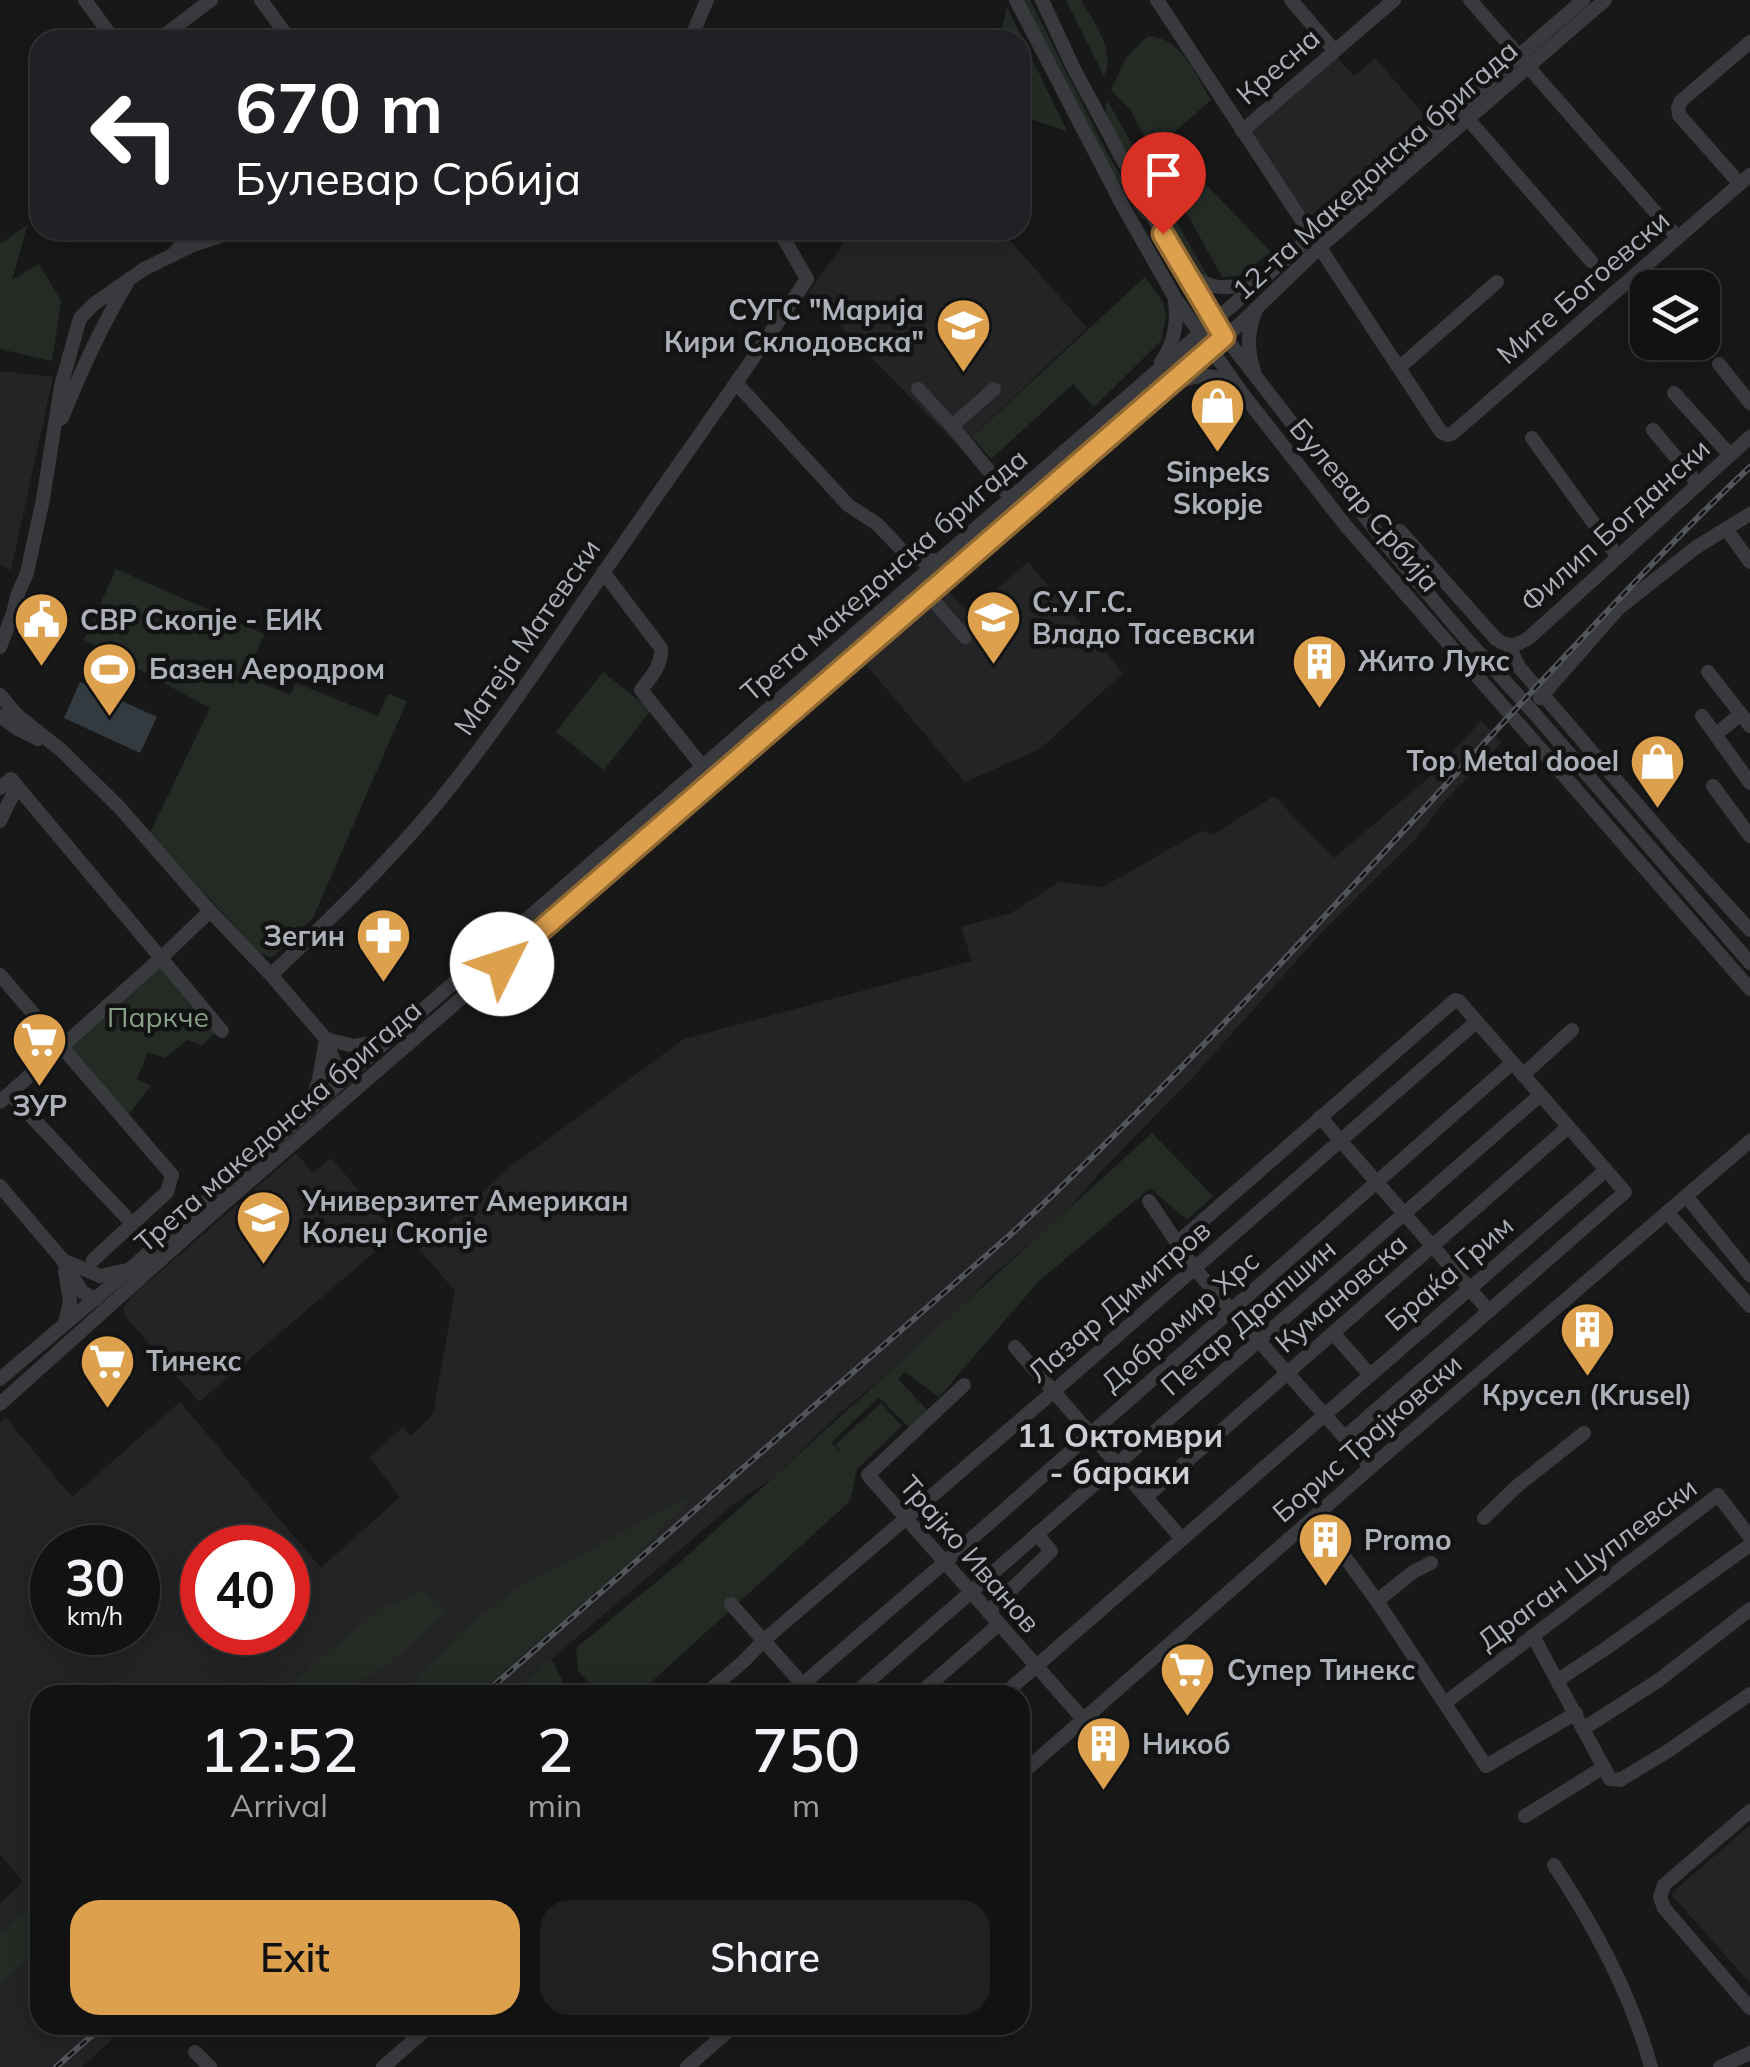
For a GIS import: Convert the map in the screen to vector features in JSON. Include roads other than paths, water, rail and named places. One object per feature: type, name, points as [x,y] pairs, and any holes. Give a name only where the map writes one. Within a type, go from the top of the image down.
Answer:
[{"type":"street","points":[[84,0],[106,30]]},
{"type":"street","points":[[171,30],[211,0]]},
{"type":"street","points":[[261,0],[283,30]]},
{"type":"street","points":[[694,30],[708,0]]},
{"type":"street","name":"Булевар Србија","points":[[1016,0],[1119,200],[1175,298],[1242,394],[1346,526],[1750,990]]},
{"type":"street","name":"Булевар Србија","points":[[1042,0],[1178,263],[1224,337],[1386,544],[1750,963]]},
{"type":"street","points":[[1157,0],[1400,367],[1497,282]]},
{"type":"street","points":[[1292,0],[1334,50]]},
{"type":"street","name":"Кресна","points":[[1242,131],[1394,0]]},
{"type":"street","points":[[1470,0],[1678,238]]},
{"type":"street","name":"12-та Македонска бригада","points":[[1214,322],[1262,278],[1315,242],[1468,120],[1583,0]]},
{"type":"street","name":"12-та Македонска бригада","points":[[1224,337],[1302,265],[1315,242],[1523,61],[1605,0]]},
{"type":"street","points":[[1745,180],[1679,115],[1678,108],[1750,42]]},
{"type":"street","points":[[1468,120],[1591,261]]},
{"type":"street","name":"Мите Богоевски","points":[[1400,367],[1441,432],[1453,433],[1745,180]]},
{"type":"street","points":[[174,253],[185,240]]},
{"type":"street","points":[[0,623],[27,574],[61,386],[80,318],[129,280],[174,253],[210,240]]},
{"type":"street","name":"Матеја Матевски","points":[[271,974],[346,903],[436,805],[548,654],[737,384],[807,279],[784,240]]},
{"type":"street","points":[[1178,263],[1196,279],[1213,287],[1232,288],[1262,278]]},
{"type":"street","points":[[1302,265],[1332,266]]},
{"type":"street","points":[[51,447],[74,388],[129,280]]},
{"type":"street","points":[[1148,378],[1164,359],[1173,338],[1175,298]]},
{"type":"street","points":[[1257,308],[1248,344],[1258,382]]},
{"type":"street","name":"Трета македонска бригада","points":[[0,1379],[65,1324],[102,1304],[129,1270],[308,1110],[1214,322]]},
{"type":"street","name":"Трета македонска бригада","points":[[0,1404],[102,1304],[363,1086],[1224,337]]},
{"type":"street","points":[[1719,364],[1750,403]]},
{"type":"street","points":[[1158,394],[1189,378],[1206,375],[1222,378],[1242,394]]},
{"type":"street","points":[[737,384],[842,498],[877,524],[902,550],[923,562],[940,559]]},
{"type":"street","points":[[952,426],[994,388]]},
{"type":"street","points":[[918,389],[1011,498]]},
{"type":"street","points":[[1674,393],[1730,455]]},
{"type":"street","points":[[1653,430],[1698,484]]},
{"type":"street","name":"Филип Богдански","points":[[1386,544],[1400,531],[1496,640],[1516,645],[1530,637],[1750,437]]},
{"type":"street","points":[[1532,438],[1618,556]]},
{"type":"street","points":[[1534,713],[1542,694],[1620,608],[1696,548],[1750,514]]},
{"type":"street","points":[[1726,530],[1750,562]]},
{"type":"street","points":[[902,550],[909,574],[906,588]]},
{"type":"street","points":[[604,572],[661,648],[657,670],[641,690],[702,766]]},
{"type":"street","points":[[927,594],[965,636]]},
{"type":"street","points":[[0,647],[17,596]]},
{"type":"street","points":[[1510,646],[1519,667],[1750,930]]},
{"type":"street","points":[[1708,672],[1746,719],[1716,734]]},
{"type":"street","points":[[0,695],[120,808],[271,974],[326,1040],[335,1064],[353,1073],[363,1086]]},
{"type":"street","points":[[0,716],[61,750]]},
{"type":"street","points":[[1702,716],[1750,783]]},
{"type":"street","points":[[0,727],[16,728]]},
{"type":"street","points":[[0,821],[9,784]]},
{"type":"street","points":[[9,784],[222,1031]]},
{"type":"street","points":[[1713,786],[1750,836]]},
{"type":"street","points":[[126,1217],[5,1098],[210,911]]},
{"type":"street","points":[[0,976],[172,1176],[167,1192],[93,1260]]},
{"type":"street","points":[[1177,1243],[1454,1000],[1459,1001],[1625,1192],[1344,1437]]},
{"type":"street","name":"Лазар Димитров","points":[[716,1685],[1476,1022]]},
{"type":"street","points":[[1523,1075],[1572,1030]]},
{"type":"street","points":[[326,1040],[354,1046],[388,1040]]},
{"type":"street","points":[[308,1110],[326,1040]]},
{"type":"street","name":"Добромир Хрс","points":[[812,1685],[944,1562],[1512,1063]]},
{"type":"street","name":"Петар Драпшин","points":[[864,1685],[1540,1095]]},
{"type":"street","points":[[1320,1117],[1488,1311]]},
{"type":"street","name":"Кумановска","points":[[1146,1496],[1568,1127]]},
{"type":"street","name":"Борис Трајковски","points":[[1030,1766],[1750,1141]]},
{"type":"street","name":"Браќа Грим","points":[[1015,1685],[1606,1170]]},
{"type":"street","points":[[1704,1218],[1702,1199],[1710,1176]]},
{"type":"street","points":[[0,1186],[102,1304]]},
{"type":"street","points":[[1686,1196],[1750,1275]]},
{"type":"street","points":[[1149,1202],[1194,1268],[1371,1467]]},
{"type":"street","points":[[1667,1212],[1750,1306]]},
{"type":"street","points":[[1642,1232],[1664,1229],[1688,1235]]},
{"type":"street","points":[[66,1265],[100,1276],[129,1270]]},
{"type":"street","points":[[65,1324],[70,1302],[66,1265]]},
{"type":"street","points":[[1333,1333],[1370,1375]]},
{"type":"street","points":[[1015,1347],[1182,1539]]},
{"type":"street","name":"Трајко Иванов","points":[[964,1385],[868,1475],[1084,1720]]},
{"type":"street","points":[[1484,1518],[1584,1433]]},
{"type":"street","name":"Драган Шуплевски","points":[[1445,1704],[1718,1495],[1750,1536]]},
{"type":"street","points":[[1316,1516],[1486,1766],[1576,1713]]},
{"type":"street","points":[[988,1612],[1051,1551],[1037,1534]]},
{"type":"street","points":[[1558,1680],[1750,1544]]},
{"type":"street","points":[[1377,1601],[1413,1572],[1431,1564]]},
{"type":"street","points":[[731,1604],[803,1685]]},
{"type":"street","points":[[1584,1729],[1659,1680],[1750,1610]]},
{"type":"street","points":[[929,1685],[999,1624]]},
{"type":"street","points":[[1532,1636],[1614,1781],[1668,1751],[1750,1694]]},
{"type":"street","points":[[1525,1816],[1604,1766]]},
{"type":"street","points":[[1750,1811],[1664,1885],[1660,1897],[1664,1908],[1750,2008]]},
{"type":"street","points":[[1554,1865],[1582,1908],[1631,2003],[1651,2067]]},
{"type":"street","points":[[383,2067],[420,2035]]},
{"type":"street","points":[[687,2067],[724,2035]]},
{"type":"street","points":[[195,2052],[210,2067]]},
{"type":"street","points":[[1720,2067],[1749,2056]]},
{"type":"railway","points":[[494,1685],[1010,1235],[1079,1169],[1280,964],[1643,574],[1750,467]]},
{"type":"railway","points":[[56,2067],[93,2035]]},
{"type":"place","name":"СУГС \"Марија Кири Склодовска\"","points":[[963,375]]},
{"type":"place","name":"Sinpeks Skopje","points":[[1218,455]]},
{"type":"place","name":"С.У.Г.С. Владо Тасевски","points":[[993,667]]},
{"type":"place","name":"СВР Скопје - ЕИК","points":[[41,669]]},
{"type":"place","name":"Жито Лукс","points":[[1319,710]]},
{"type":"place","name":"Базен Аеродром","points":[[110,718]]},
{"type":"place","name":"Top Metal dooel","points":[[1658,810]]},
{"type":"place","name":"Зегин","points":[[384,985]]},
{"type":"place","name":"ЗУР","points":[[40,1089]]},
{"type":"place","name":"Универзитет Американ Колеџ Скопје","points":[[263,1266]]},
{"type":"place","name":"Крусел (Krusel)","points":[[1587,1378]]},
{"type":"place","name":"Тинекс","points":[[107,1410]]},
{"type":"place","name":"Promo","points":[[1325,1589]]},
{"type":"place","name":"Супер Тинекс","points":[[1188,1719]]},
{"type":"place","name":"Никоб","points":[[1103,1793]]},
{"type":"district","name":"11 Октомври - бараки","points":[[1120,1454]]},
{"type":"park label","name":"Паркче","points":[[158,1017]]}]
